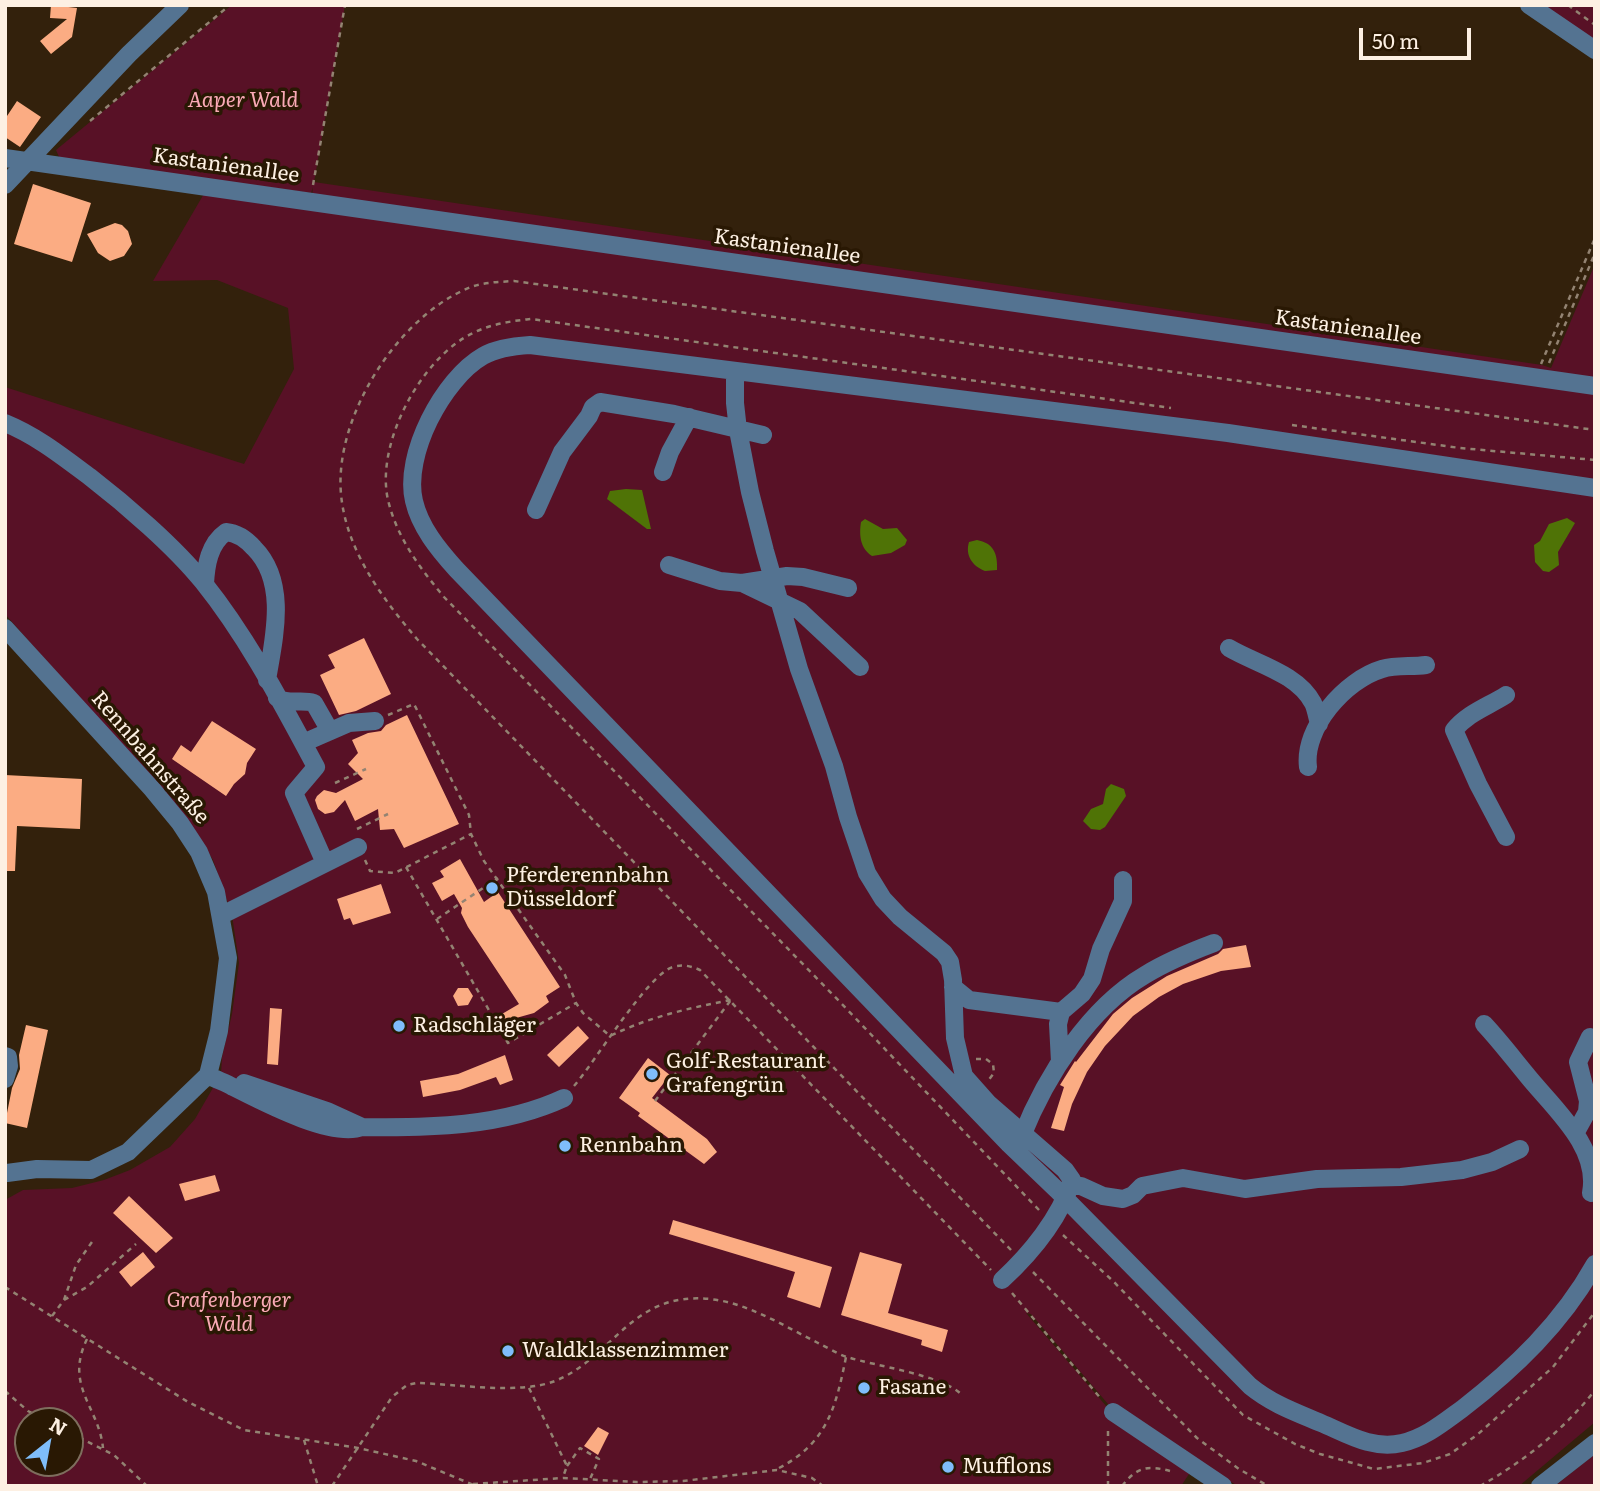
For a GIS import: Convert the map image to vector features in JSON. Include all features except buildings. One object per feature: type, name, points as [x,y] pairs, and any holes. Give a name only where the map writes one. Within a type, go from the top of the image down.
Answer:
[{"type":"street","points":[[5,185],[129,54],[180,5]]},
{"type":"street","points":[[1529,5],[1595,50]]},
{"type":"street","name":"Kastanienallee","points":[[5,158],[1595,386]]},
{"type":"street","points":[[1595,488],[1228,433],[530,345],[514,346],[482,356],[456,379],[424,432],[412,478],[414,500],[422,523],[436,547],[456,569],[1009,1144],[1067,1192],[1264,1398],[1282,1408],[1373,1444],[1403,1443],[1419,1437],[1483,1393],[1534,1347],[1578,1295],[1595,1264]]},
{"type":"street","points":[[736,373],[738,430],[750,492],[799,669],[834,766],[867,873],[878,892],[900,917],[944,953],[950,962],[955,1038],[962,1072],[988,1103],[1022,1136],[1065,1170],[1072,1180],[1035,1247],[1002,1280]]},
{"type":"street","points":[[536,510],[562,452],[593,407],[600,402],[690,417],[762,435]]},
{"type":"street","points":[[663,472],[670,452],[690,417]]},
{"type":"street","points":[[5,423],[25,431],[52,449],[111,494],[205,584],[230,619],[317,767],[294,793],[326,863]]},
{"type":"street","points":[[205,584],[206,564],[219,536],[226,532],[235,533],[259,552],[275,583],[275,634],[267,680]]},
{"type":"street","points":[[669,565],[720,581],[741,583],[787,576],[803,577],[848,588]]},
{"type":"street","points":[[741,583],[800,611],[860,667]]},
{"type":"street","name":"Rennbahnstraße","points":[[5,628],[180,823],[200,852],[216,892],[228,958],[219,1031],[208,1075]]},
{"type":"street","points":[[1229,648],[1284,675],[1302,688],[1313,703],[1320,724]]},
{"type":"street","points":[[1308,767],[1308,745],[1330,704],[1362,678],[1380,669],[1426,665]]},
{"type":"street","points":[[1506,695],[1487,707],[1474,711],[1454,730],[1506,837]]},
{"type":"street","points":[[277,698],[284,702],[306,700],[314,703],[330,731]]},
{"type":"street","points":[[303,743],[348,723],[375,720]]},
{"type":"street","points":[[222,915],[358,847]]},
{"type":"street","points":[[1059,1062],[1058,1024],[1061,1012],[1082,994],[1092,979],[1101,949],[1123,901],[1124,880]]},
{"type":"street","points":[[1022,1136],[1034,1105],[1059,1062],[1107,1005],[1143,976],[1213,943]]},
{"type":"street","points":[[953,987],[969,1000],[1061,1012]]},
{"type":"street","points":[[1484,1024],[1576,1132],[1586,1154],[1593,1182],[1591,1193]]},
{"type":"street","points":[[1576,1132],[1587,1112],[1588,1101],[1578,1062],[1590,1037]]},
{"type":"street","points":[[5,1056],[8,1057],[9,1066],[5,1079]]},
{"type":"street","points":[[6,1173],[37,1169],[91,1170],[128,1153],[208,1075],[234,1087],[244,1083],[327,1111],[362,1126],[418,1128],[492,1120],[528,1113],[564,1098]]},
{"type":"street","points":[[1067,1192],[1081,1186],[1103,1196],[1123,1199],[1133,1195],[1142,1186],[1182,1178],[1245,1189],[1317,1179],[1401,1177],[1462,1170],[1492,1162],[1520,1149]]},
{"type":"street","points":[[1113,1412],[1223,1486]]},
{"type":"street","points":[[1540,1486],[1595,1443]]},
{"type":"path","points":[[89,122],[230,5]]},
{"type":"path","points":[[310,200],[345,5]]},
{"type":"path","points":[[1568,5],[1595,25]]},
{"type":"path","points":[[1543,378],[1539,368],[1595,238]]},
{"type":"path","points":[[1543,378],[1595,253]]},
{"type":"path","points":[[1268,1486],[1239,1469],[1197,1438],[417,639],[387,603],[359,558],[341,495],[341,473],[351,428],[358,406],[385,359],[415,324],[468,288],[485,283],[513,281],[1595,430]]},
{"type":"path","points":[[1170,408],[531,319],[491,326],[472,333],[442,357],[404,407],[394,428],[385,483],[398,529],[414,559],[444,597],[839,1001],[1050,1222],[1113,1281],[1243,1415],[1307,1449],[1345,1462],[1374,1469],[1423,1463],[1450,1454],[1477,1435],[1553,1367],[1595,1312]]},
{"type":"path","points":[[1280,423],[1460,448],[1595,460]]},
{"type":"path","points":[[375,720],[414,704],[470,815],[471,834],[484,861],[565,975],[576,1003],[590,1020],[610,1036]]},
{"type":"path","points":[[335,783],[366,769]]},
{"type":"path","points":[[357,829],[388,814]]},
{"type":"path","points":[[358,847],[370,872],[395,873],[471,834]]},
{"type":"path","points":[[406,867],[508,1043],[576,1003]]},
{"type":"path","points":[[436,919],[498,878]]},
{"type":"path","points":[[564,1098],[660,974],[682,965],[700,970],[1002,1280],[1113,1412],[1108,1437],[1108,1486]]},
{"type":"path","points":[[610,1036],[658,1016],[731,1000]]},
{"type":"path","points":[[655,1101],[731,1000]]},
{"type":"path","points":[[52,1316],[64,1300],[76,1265],[94,1239]]},
{"type":"path","points":[[64,1300],[87,1287],[136,1244]]},
{"type":"path","points":[[5,1287],[188,1402],[244,1430],[358,1448],[416,1461],[474,1485],[563,1478],[637,1482],[683,1481],[777,1469],[812,1478],[823,1486]]},
{"type":"path","points":[[331,1486],[392,1397],[407,1385],[417,1382],[529,1388],[553,1382],[573,1372],[642,1313],[686,1298],[730,1302],[769,1318],[846,1357],[944,1384],[962,1395]]},
{"type":"path","points":[[87,1339],[81,1357],[80,1384],[103,1448]]},
{"type":"path","points":[[777,1469],[804,1451],[826,1426],[839,1392],[846,1357]]},
{"type":"path","points":[[529,1388],[567,1466]]},
{"type":"path","points":[[1480,1486],[1497,1477],[1545,1441],[1567,1422],[1595,1390]]},
{"type":"path","points":[[5,1391],[23,1407]]},
{"type":"path","points":[[84,1439],[103,1448],[133,1471],[147,1486]]},
{"type":"path","points":[[304,1440],[317,1486]]},
{"type":"path","points":[[563,1478],[567,1466],[580,1448],[599,1459],[590,1479]]},
{"type":"path","points":[[1122,1486],[1133,1472],[1146,1468],[1175,1472]]},
{"type":"green space","points":[[232,5],[345,5],[314,182],[1551,368],[1595,264],[1595,1422],[1519,1486],[1238,1486],[1114,1411],[1031,1314],[1026,1313],[1113,1414],[1191,1471],[1181,1486],[5,1486],[5,1200],[23,1190],[72,1188],[104,1180],[130,1170],[170,1147],[195,1119],[221,1074],[239,963],[232,915],[213,860],[193,827],[5,614],[5,387],[244,464],[294,369],[288,308],[217,280],[153,281],[205,192],[311,208],[313,187],[311,193],[60,159],[56,150]]},
{"type":"green space","points":[[1535,5],[1595,5],[1595,46]]},
{"type":"green space","points":[[1595,1454],[1595,1486],[1555,1486]]},
{"type":"shaded area","points":[[642,490],[651,529],[647,529],[607,499],[610,491]]},
{"type":"shaded area","points":[[1567,518],[1575,523],[1558,552],[1559,565],[1549,572],[1543,571],[1535,562],[1534,545],[1540,541],[1549,524]]},
{"type":"shaded area","points":[[865,519],[883,529],[897,528],[907,540],[905,545],[891,553],[872,556],[861,541],[861,522]]},
{"type":"shaded area","points":[[977,540],[991,546],[997,559],[997,570],[985,571],[971,560],[969,542]]},
{"type":"shaded area","points":[[1111,784],[1124,789],[1126,796],[1105,827],[1100,830],[1091,829],[1083,821],[1091,809],[1103,804],[1106,789]]},
{"type":"place","name":"Pferderennbahn Düsseldorf","points":[[492,888]]},
{"type":"place","name":"Radschläger","points":[[399,1026]]},
{"type":"place","name":"Golf-Restaurant Grafengrün","points":[[652,1074]]},
{"type":"place","name":"Rennbahn","points":[[565,1146]]},
{"type":"place","name":"Waldklassenzimmer","points":[[508,1351]]},
{"type":"place","name":"Fasane","points":[[864,1388]]},
{"type":"place","name":"Mufflons","points":[[948,1467]]},
{"type":"park label","name":"Aaper Wald","points":[[243,101]]},
{"type":"park label","name":"Grafenberger Wald","points":[[229,1313]]}]
